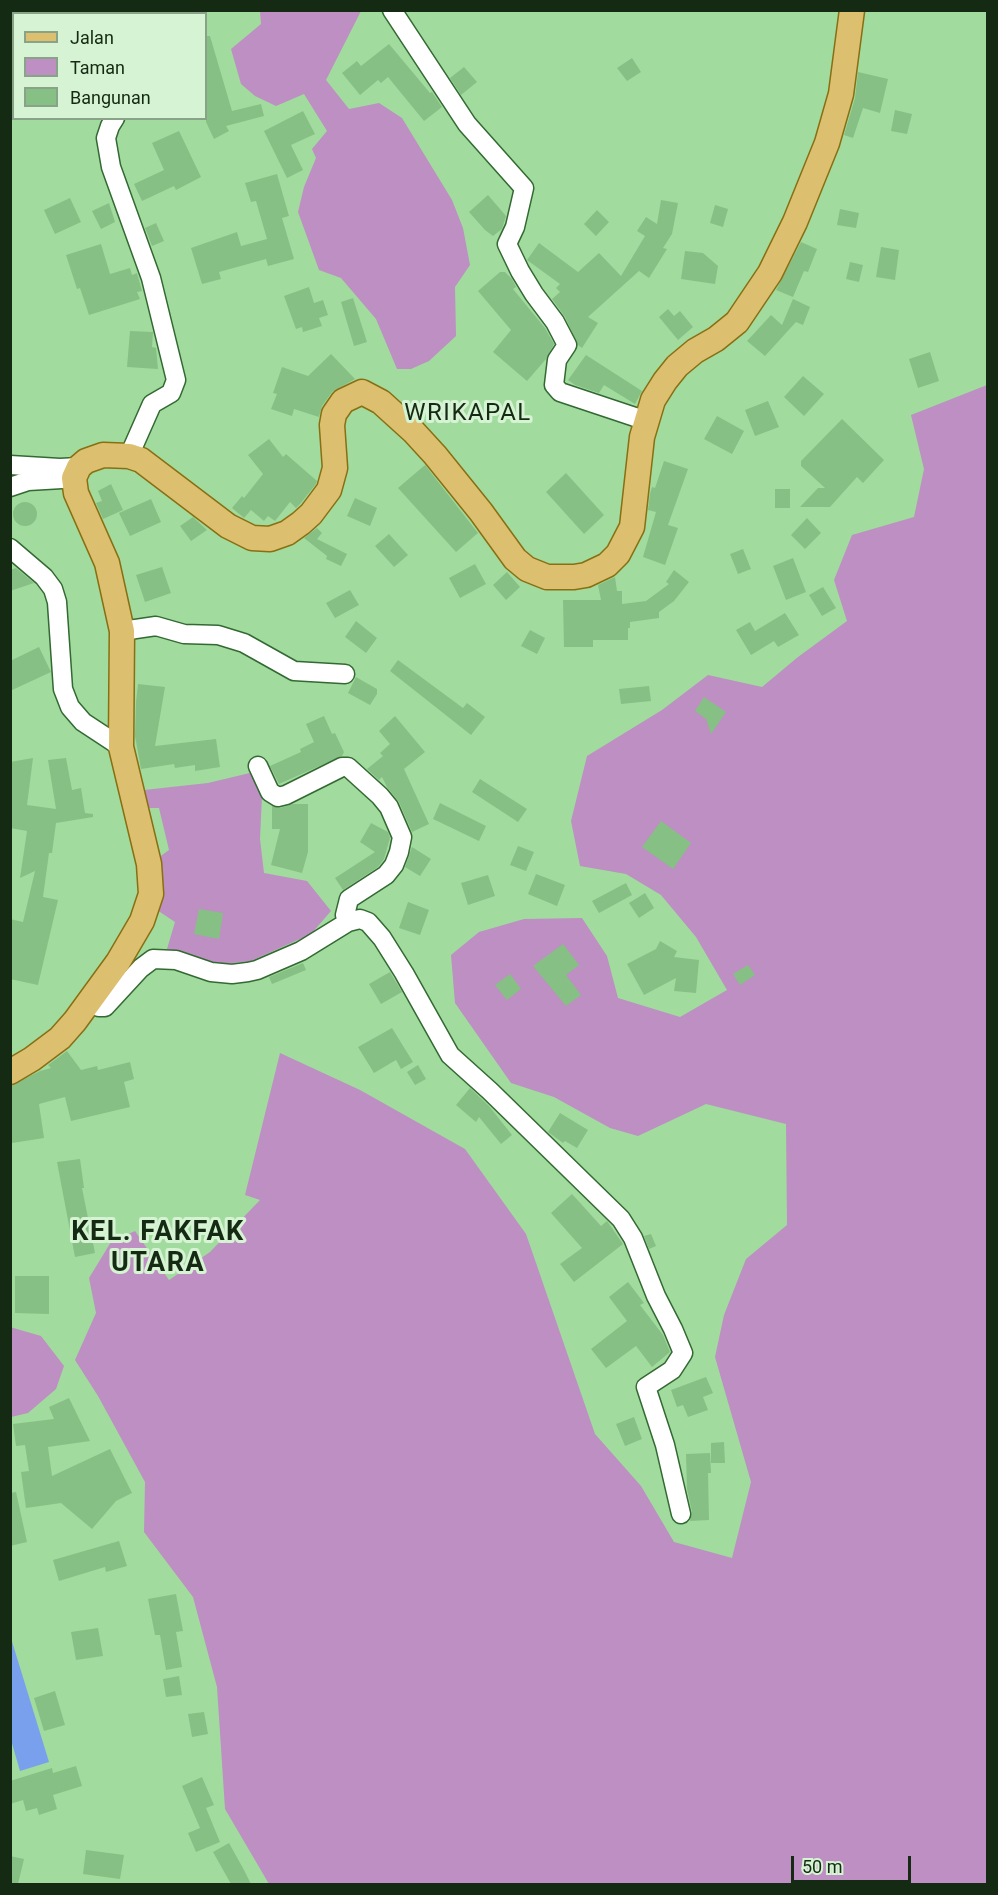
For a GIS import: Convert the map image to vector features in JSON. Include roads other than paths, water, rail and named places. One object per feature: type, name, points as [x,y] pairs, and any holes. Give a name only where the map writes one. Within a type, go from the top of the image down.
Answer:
[{"type":"main road","points":[[10,1072],[60,1038],[75,1021],[118,962],[142,921],[151,894],[149,864],[121,747],[122,632],[112,580],[76,493],[77,473],[86,461],[103,455],[129,456],[150,465],[228,526],[252,538],[270,539],[287,533],[301,523],[311,514],[329,490],[335,468],[332,425],[334,414],[343,401],[362,392],[381,402],[435,455],[519,563],[536,574],[547,577],[586,575],[607,565],[618,554],[632,527],[639,456],[653,400],[664,381],[677,366],[737,322],[770,273],[795,222],[827,143],[841,94],[852,10]]},
{"type":"street","points":[[392,10],[467,123],[524,188],[522,205],[507,244],[520,271],[555,322],[567,345],[557,360],[554,385],[560,392],[646,421]]},
{"type":"street","points":[[114,120],[106,138],[111,167],[151,278],[177,380],[171,393],[152,404],[129,456]]},
{"type":"street","points":[[10,465],[77,473]]},
{"type":"street","points":[[10,487],[28,481],[77,473]]},
{"type":"street","points":[[10,548],[44,577],[53,589],[57,602],[63,689],[70,707],[84,722],[121,747]]},
{"type":"street","points":[[122,632],[156,626],[184,634],[218,635],[243,643],[294,671],[345,674]]},
{"type":"street","points":[[258,766],[270,792],[278,797],[342,767],[348,767],[389,807],[402,837],[399,852],[394,865],[386,874],[349,899],[345,915],[348,922]]},
{"type":"street","points":[[88,1001],[99,1007],[105,1007],[141,968],[153,959],[176,960],[211,972],[232,974],[248,972],[301,951],[348,922],[360,919],[368,922],[382,938],[444,1045],[457,1063],[490,1091],[621,1219],[628,1230],[683,1353],[672,1370],[646,1387],[665,1445],[681,1514]]},
{"type":"water","points":[[10,1635],[49,1762],[20,1771],[11,1740]]},
{"type":"district","name":"WRIKAPAL","points":[[468,414]]},
{"type":"district","name":"KEL. FAKFAK UTARA","points":[[158,1248]]}]
